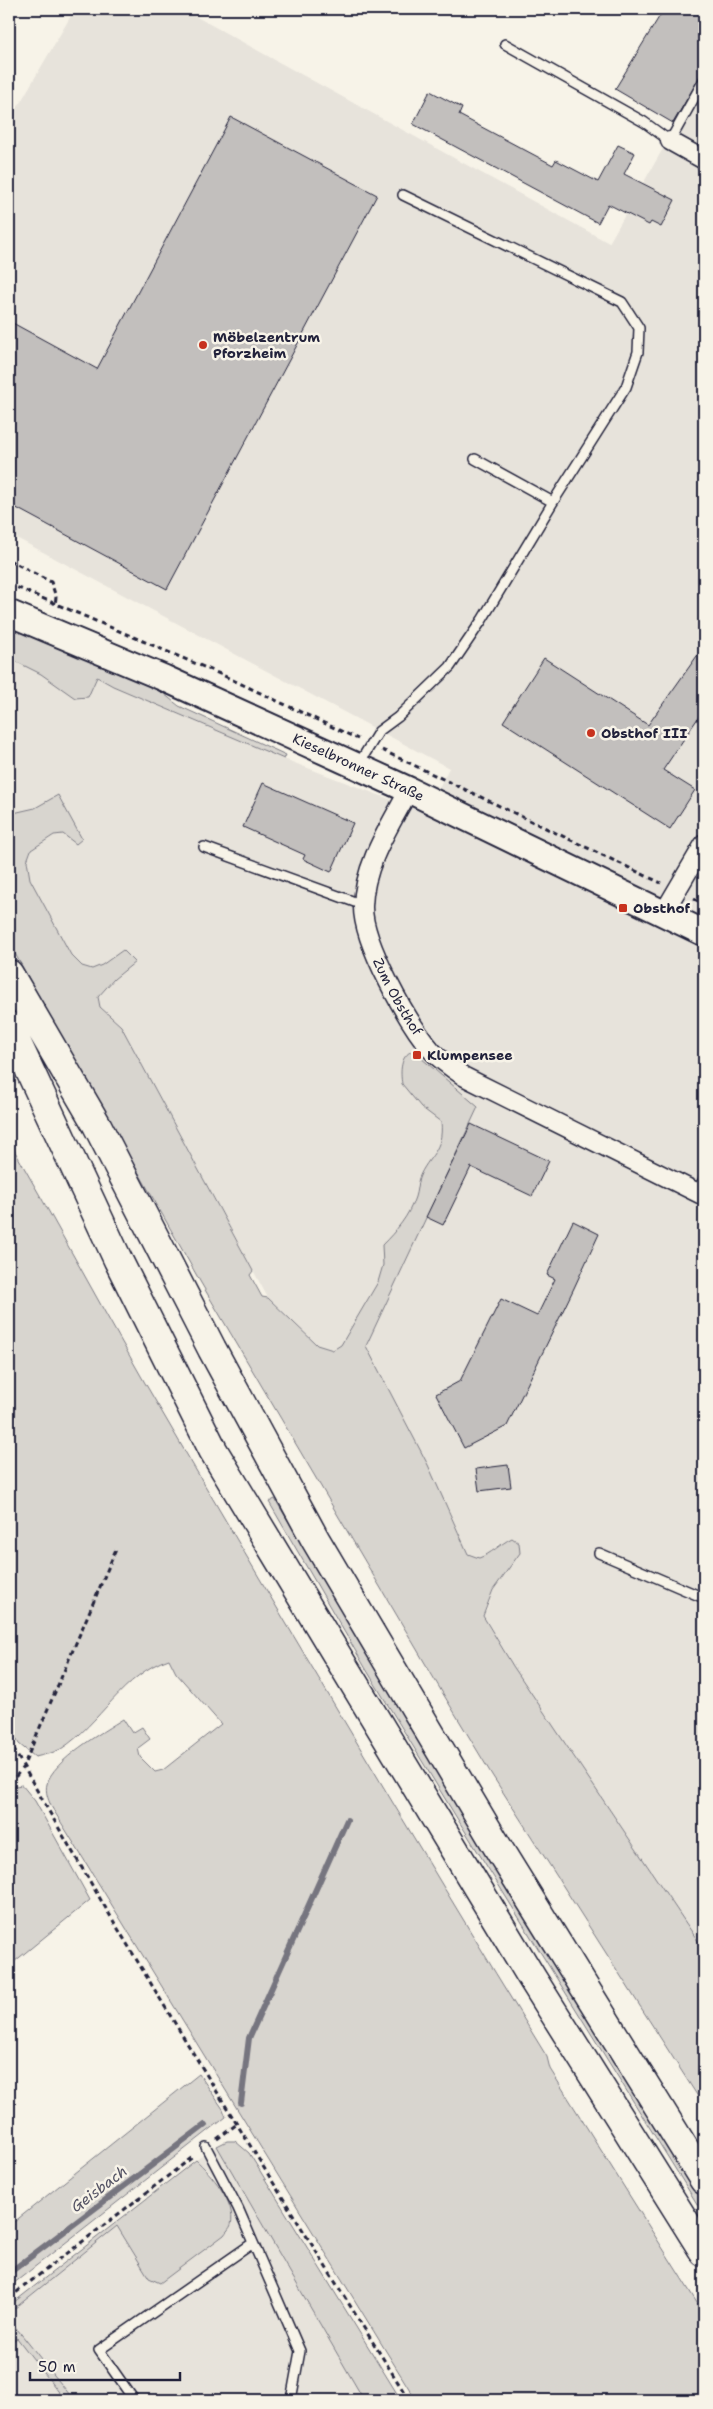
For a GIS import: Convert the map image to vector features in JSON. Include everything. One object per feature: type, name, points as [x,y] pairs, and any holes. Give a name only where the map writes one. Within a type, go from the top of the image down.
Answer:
[{"type":"highway","points":[[9,974],[97,1125],[212,1349],[316,1539],[500,1851],[704,2180]]},
{"type":"highway","points":[[9,1026],[118,1260],[214,1450],[532,1978],[704,2252]]},
{"type":"street","points":[[670,141],[704,160]]},
{"type":"street","name":"Kieselbronner Straße","points":[[9,613],[164,678],[408,790],[664,912],[704,933]]},
{"type":"street","name":"Zum Obsthof","points":[[408,790],[376,854],[366,882],[363,906],[364,924],[405,1012],[427,1044],[447,1065],[465,1077],[702,1189]]},
{"type":"street","points":[[664,912],[704,844]]},
{"type":"lane","points":[[505,44],[644,122],[670,141],[704,80]]},
{"type":"lane","points":[[356,767],[379,731],[398,717],[450,667],[482,620],[553,502],[626,387],[638,352],[639,328],[622,302],[403,195]]},
{"type":"lane","points":[[475,459],[553,502]]},
{"type":"lane","points":[[204,847],[363,906]]},
{"type":"lane","points":[[600,1553],[704,1598]]},
{"type":"lane","points":[[206,2147],[253,2243],[300,2352],[291,2400]]},
{"type":"lane","points":[[134,2400],[99,2350],[253,2243]]},
{"type":"path","points":[[9,560],[51,582],[56,597],[54,612],[44,628]]},
{"type":"path","points":[[10,1784],[23,1767],[117,1547]]},
{"type":"path","points":[[9,1741],[71,1851],[237,2124],[409,2400]]},
{"type":"path","points":[[9,2298],[237,2124]]},
{"type":"shaded area","points":[[75,9],[182,9],[609,243],[704,77],[704,1950],[513,1666],[483,1616],[493,1590],[520,1553],[499,1544],[489,1555],[479,1558],[468,1554],[448,1508],[341,1346],[333,1350],[317,1345],[268,1298],[121,1026],[100,1007],[98,997],[114,979],[135,962],[123,950],[102,965],[92,969],[82,966],[71,955],[29,879],[27,861],[31,850],[54,835],[63,833],[51,800],[35,808],[9,814],[9,654],[92,686],[97,677],[113,686],[284,759],[426,813],[449,768],[9,534],[9,122]]},
{"type":"shaded area","points":[[9,625],[130,674],[159,690],[179,706],[286,755],[284,759],[113,686],[97,677],[88,697],[75,698],[41,674],[9,658]]},
{"type":"shaded area","points":[[58,795],[82,839],[76,844],[63,834],[54,835],[31,850],[27,861],[30,879],[71,955],[82,966],[92,969],[102,965],[123,950],[135,962],[114,979],[98,997],[100,1007],[121,1026],[253,1271],[250,1275],[262,1297],[268,1298],[317,1345],[333,1350],[341,1345],[378,1282],[383,1265],[382,1245],[406,1217],[415,1197],[419,1178],[438,1147],[441,1122],[421,1107],[402,1084],[401,1069],[403,1060],[413,1051],[478,1107],[366,1346],[428,1465],[468,1554],[479,1558],[512,1538],[519,1543],[520,1553],[493,1590],[483,1616],[513,1666],[704,1950],[704,2106],[492,1775],[442,1692],[201,1283],[9,943],[9,814],[35,808]]},
{"type":"shaded area","points":[[9,1141],[145,1383],[344,1721],[547,2057],[550,2069],[704,2314],[704,2400],[416,2400],[51,1806],[46,1787],[51,1775],[58,1766],[80,1747],[123,1719],[132,1733],[142,1727],[150,1739],[138,1748],[140,1757],[155,1772],[163,1770],[221,1724],[176,1673],[169,1659],[153,1666],[138,1676],[75,1739],[61,1749],[35,1757],[19,1744],[9,1726]]},
{"type":"shaded area","points":[[275,1499],[460,1810],[704,2203],[704,2215],[366,1669],[269,1502]]},
{"type":"shaded area","points":[[22,1785],[35,1801],[90,1900],[9,1966],[9,1787]]},
{"type":"shaded area","points":[[199,2074],[223,2109],[226,2117],[9,2287],[9,2226]]},
{"type":"shaded area","points":[[227,2141],[235,2141],[249,2153],[401,2400],[364,2400],[217,2146]]},
{"type":"shaded area","points":[[217,2146],[364,2400],[74,2400],[9,2319],[9,2313],[117,2226],[149,2278],[160,2283],[224,2235],[231,2225],[231,2215],[226,2200],[215,2177],[196,2160]]},
{"type":"shaded area","points":[[196,2160],[221,2189],[230,2207],[231,2225],[224,2235],[160,2283],[149,2278],[117,2226],[9,2313],[9,2306]]},
{"type":"shaded area","points":[[9,2319],[74,2400],[65,2400],[17,2338],[9,2344]]},
{"type":"shaded area","points":[[17,2337],[65,2400],[9,2400],[9,2344]]},
{"type":"building","points":[[664,9],[691,9],[704,17],[704,70],[673,123],[615,89]]},
{"type":"building","points":[[430,91],[462,108],[459,115],[553,165],[556,160],[598,182],[618,145],[635,153],[624,174],[675,200],[661,227],[651,222],[649,225],[608,204],[598,223],[413,124]]},
{"type":"building","name":"Möbelzentrum Pforzheim","points":[[231,117],[377,195],[167,589],[9,504],[9,321],[97,369]]},
{"type":"building","name":"Obsthof III","points":[[704,646],[704,709],[663,770],[695,790],[670,829],[503,722],[544,658],[648,725]]},
{"type":"building","points":[[263,783],[353,823],[331,872],[303,859],[305,855],[243,827]]},
{"type":"building","points":[[471,1124],[549,1161],[532,1196],[471,1167],[443,1225],[426,1217]]},
{"type":"building","points":[[573,1221],[599,1234],[574,1288],[507,1426],[464,1448],[436,1394],[460,1381],[501,1299],[537,1316],[555,1279],[547,1275]]},
{"type":"building","points":[[508,1465],[511,1487],[479,1491],[476,1469]]},
{"type":"waterway","points":[[241,2103],[249,2038],[347,1820]]},
{"type":"waterway","name":"Geisbach","points":[[9,2273],[205,2125]]},
{"type":"place","name":"Möbelzentrum Pforzheim","points":[[203,345]]},
{"type":"place","name":"Obsthof III","points":[[591,733]]},
{"type":"place","name":"Obsthof","points":[[623,908]]},
{"type":"place","name":"Klumpensee","points":[[417,1055]]}]
